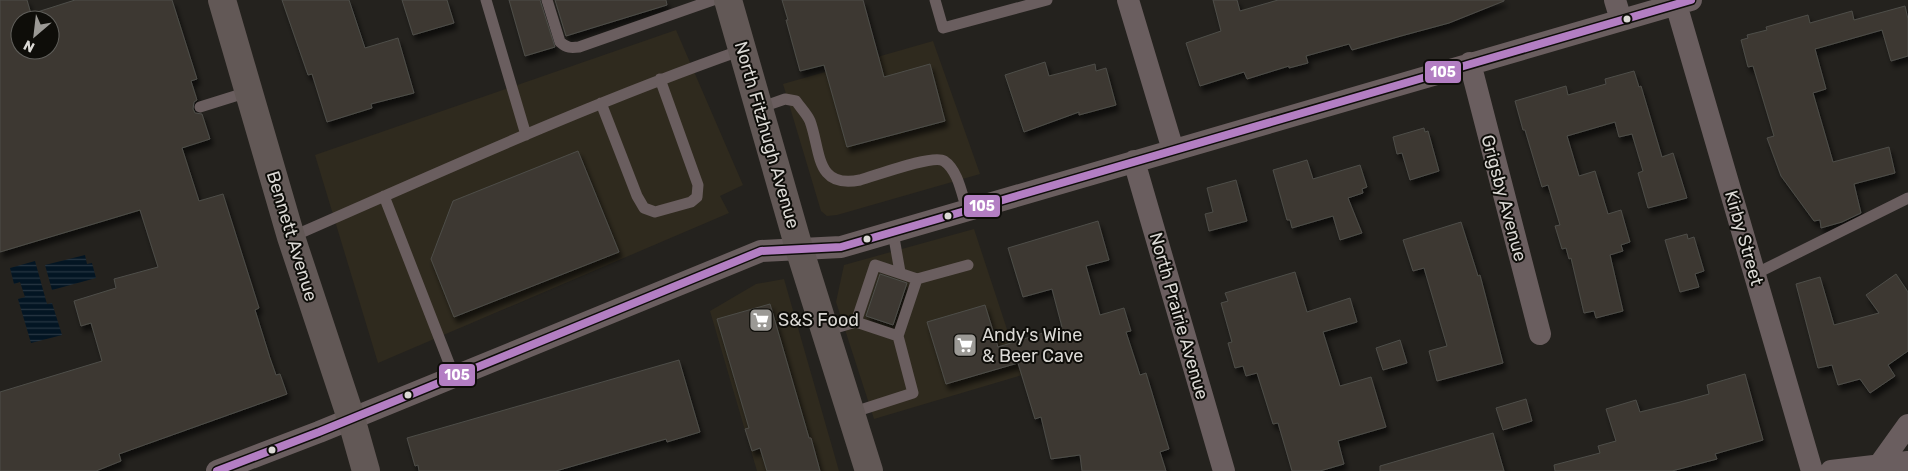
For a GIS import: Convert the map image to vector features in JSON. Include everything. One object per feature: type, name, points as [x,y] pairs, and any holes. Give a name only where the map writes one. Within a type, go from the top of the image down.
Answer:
[{"type":"street","name":"Bennett Avenue","points":[[222,0],[290,237],[351,418],[366,471]]},
{"type":"street","name":"North Fitzhugh Avenue","points":[[728,0],[799,248],[869,471]]},
{"type":"street","points":[[1128,0],[1173,150]]},
{"type":"street","points":[[217,471],[761,252],[799,248],[841,247],[1470,63],[1618,10],[1683,2]]},
{"type":"street","name":"Kirby Street","points":[[1683,2],[1754,274],[1812,471]]},
{"type":"street","name":"Grigsby Avenue","points":[[1470,63],[1540,334]]},
{"type":"street","name":"North Prairie Avenue","points":[[1134,160],[1224,471]]},
{"type":"street","points":[[1880,464],[1908,425]]},
{"type":"street","points":[[1832,471],[1908,462]]},
{"type":"lane","points":[[486,0],[526,135]]},
{"type":"lane","points":[[548,0],[560,42],[566,47],[571,48],[580,47],[712,0]]},
{"type":"lane","points":[[935,0],[943,28],[1047,0]]},
{"type":"lane","points":[[290,237],[601,103],[660,79],[742,50]]},
{"type":"lane","points":[[601,103],[637,196],[644,208],[655,212],[692,202],[697,197],[698,185],[660,79]]},
{"type":"lane","points":[[200,107],[248,92]]},
{"type":"lane","points":[[759,108],[785,99],[796,101],[809,119],[823,168],[830,177],[838,181],[850,182],[860,180],[926,160],[941,159],[946,162],[956,177],[967,210]]},
{"type":"lane","points":[[384,196],[454,376]]},
{"type":"lane","points":[[1754,274],[1908,198]]},
{"type":"lane","points":[[893,232],[900,272]]},
{"type":"lane","points":[[856,322],[875,265],[917,279],[968,265]]},
{"type":"lane","points":[[851,414],[913,393],[898,336],[917,279]]},
{"type":"lane","points":[[825,331],[856,322],[898,336]]},
{"type":"shaded area","points":[[676,30],[743,185],[720,196],[729,213],[378,363],[315,155]]},
{"type":"shaded area","points":[[933,41],[980,174],[837,215],[827,216],[821,211],[783,84]]},
{"type":"shaded area","points":[[974,229],[1022,375],[874,419],[836,302],[844,265]]},
{"type":"shaded area","points":[[784,279],[839,471],[757,471],[710,311],[756,284]]},
{"type":"water","points":[[85,255],[87,264],[92,263],[96,278],[52,290],[45,265]]},
{"type":"water","points":[[35,261],[47,304],[52,303],[62,335],[31,343],[18,299],[25,297],[20,282],[14,284],[10,268]]},
{"type":"building","points":[[0,0],[27,0],[30,10],[10,10],[10,60],[60,60],[60,10],[44,10],[75,0],[172,0],[197,79],[191,81],[197,100],[194,102],[193,109],[195,113],[202,114],[210,139],[182,148],[199,201],[223,194],[259,308],[255,310],[270,358],[276,375],[280,374],[287,394],[119,454],[121,461],[96,471],[0,471],[0,392],[102,361],[91,323],[81,326],[74,301],[116,288],[114,279],[158,267],[140,210],[0,252]]},
{"type":"building","points":[[282,0],[349,0],[365,48],[398,38],[414,93],[371,104],[372,108],[327,122],[312,74],[308,75]]},
{"type":"building","points":[[402,0],[447,0],[454,23],[413,35]]},
{"type":"building","points":[[509,0],[540,0],[555,47],[525,56]]},
{"type":"building","points":[[555,0],[666,0],[667,5],[566,36]]},
{"type":"building","points":[[782,0],[863,0],[884,77],[930,64],[945,121],[847,147],[824,65],[800,71]]},
{"type":"building","points":[[1213,0],[1237,0],[1240,11],[1278,0],[1504,1],[1449,23],[1352,50],[1349,44],[1306,56],[1308,63],[1289,68],[1289,66],[1247,79],[1244,72],[1200,86],[1186,43],[1221,31]]},
{"type":"building","points":[[1905,6],[1908,19],[1908,56],[1891,61],[1882,30],[1815,49],[1826,89],[1813,93],[1833,162],[1889,147],[1895,173],[1854,184],[1861,213],[1842,222],[1821,228],[1820,220],[1814,221],[1781,176],[1767,138],[1774,136],[1753,66],[1748,67],[1741,40],[1748,38],[1747,35],[1767,30],[1766,27],[1808,15],[1810,23],[1852,11],[1854,20]]},
{"type":"building","points":[[1045,62],[1049,76],[1095,64],[1096,71],[1106,68],[1116,105],[1079,115],[1079,112],[1024,132],[1005,75]]},
{"type":"building","points":[[1634,71],[1639,87],[1641,86],[1662,157],[1673,153],[1687,198],[1648,208],[1638,173],[1643,171],[1632,134],[1619,137],[1615,122],[1567,136],[1579,176],[1595,171],[1608,214],[1621,210],[1630,242],[1621,245],[1623,251],[1610,255],[1623,311],[1596,318],[1594,311],[1584,313],[1571,258],[1569,259],[1566,248],[1562,249],[1555,226],[1560,225],[1548,185],[1542,187],[1515,101],[1566,86],[1568,95],[1606,84],[1605,79]]},
{"type":"building","points":[[1424,128],[1425,132],[1428,131],[1439,171],[1410,180],[1402,153],[1397,154],[1393,137]]},
{"type":"building","points":[[578,151],[619,252],[454,317],[431,259],[453,201]]},
{"type":"building","points":[[1307,160],[1313,179],[1360,165],[1367,187],[1362,189],[1363,193],[1348,198],[1362,233],[1340,240],[1333,216],[1292,228],[1290,220],[1287,220],[1273,170]]},
{"type":"building","points":[[1236,180],[1247,221],[1209,231],[1205,214],[1213,212],[1207,188]]},
{"type":"building","points":[[1098,221],[1109,260],[1086,266],[1100,315],[1124,308],[1131,331],[1126,332],[1140,375],[1146,373],[1169,449],[1160,452],[1166,471],[1082,471],[1080,455],[1051,459],[1041,417],[1035,419],[1018,363],[946,384],[927,322],[985,305],[998,347],[1062,327],[1052,289],[1023,297],[1008,248]]},
{"type":"building","points":[[1461,222],[1478,276],[1480,275],[1503,363],[1437,381],[1429,351],[1447,346],[1424,268],[1413,271],[1403,240]]},
{"type":"building","points":[[1687,234],[1688,239],[1694,237],[1704,271],[1695,274],[1699,287],[1680,292],[1665,240]]},
{"type":"building","points":[[1295,272],[1307,312],[1350,298],[1357,322],[1323,332],[1340,386],[1371,377],[1386,427],[1338,441],[1344,464],[1320,471],[1292,471],[1278,423],[1273,424],[1257,373],[1246,376],[1243,366],[1235,368],[1228,343],[1232,342],[1221,303],[1228,301],[1225,293]]},
{"type":"building","points":[[880,274],[907,283],[893,325],[866,316]]},
{"type":"building","points":[[1896,274],[1908,292],[1908,351],[1888,365],[1895,376],[1870,393],[1860,379],[1838,385],[1832,365],[1818,368],[1796,284],[1820,277],[1834,325],[1879,313],[1866,295]]},
{"type":"building","points":[[770,304],[820,471],[767,471],[760,448],[752,451],[745,429],[749,428],[717,319]]},
{"type":"building","points":[[1400,340],[1407,363],[1383,370],[1376,348]]},
{"type":"building","points":[[679,360],[700,432],[667,442],[666,439],[556,471],[419,471],[418,465],[415,466],[407,438]]},
{"type":"building","points":[[1745,374],[1763,440],[1715,454],[1717,459],[1672,471],[1555,471],[1554,465],[1600,453],[1598,446],[1616,441],[1606,409],[1636,400],[1640,412],[1680,402],[1709,394],[1707,385]]},
{"type":"building","points":[[1526,399],[1532,421],[1503,430],[1496,408]]},
{"type":"building","points":[[1493,433],[1504,471],[1380,471],[1380,466]]},
{"type":"transit line","name":"105","points":[[217,471],[319,432],[761,251],[841,247],[1691,0]]},
{"type":"place","name":"S&S Food","points":[[761,320]]},
{"type":"place","name":"Andy's Wine & Beer Cave","points":[[965,345]]}]
